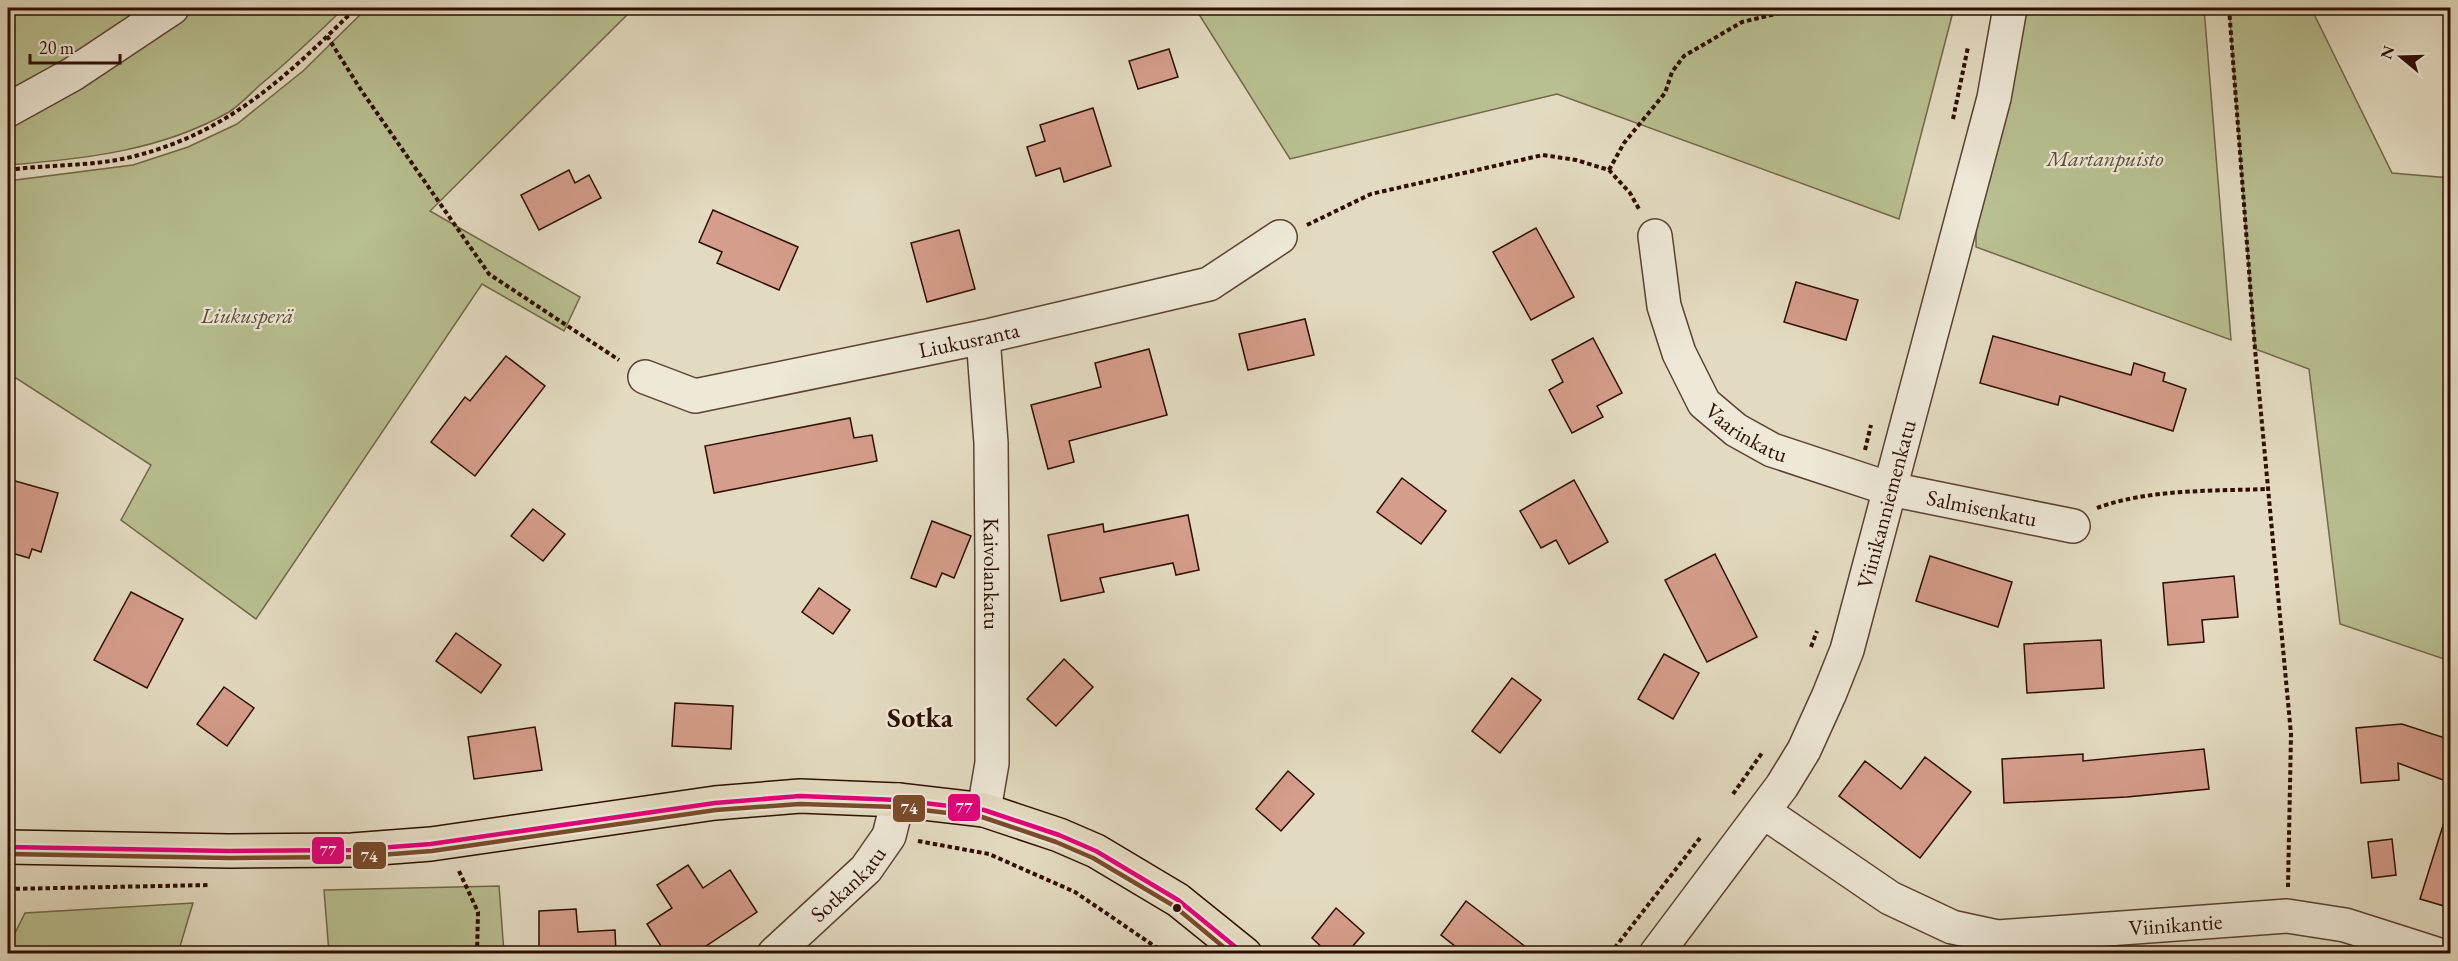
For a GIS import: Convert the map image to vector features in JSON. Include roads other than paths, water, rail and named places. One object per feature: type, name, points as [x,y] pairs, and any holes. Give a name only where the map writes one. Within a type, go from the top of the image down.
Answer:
[{"type":"main road","points":[[8,848],[229,851],[351,849],[431,844],[715,803],[800,796],[898,800],[984,810],[1059,835],[1096,851],[1178,900],[1245,954]]},
{"type":"street","points":[[8,110],[73,74],[172,8]]},
{"type":"street","name":"Viinikanniemenkatu","points":[[1656,954],[1764,812],[1804,750],[1847,650],[1994,98],[2010,8]]},
{"type":"street","name":"Vaarinkatu","points":[[1655,236],[1664,306],[1679,353],[1704,403],[1736,430],[1772,450],[1890,489]]},
{"type":"street","name":"Liukusranta","points":[[645,377],[696,396],[983,337],[1209,284],[1280,237]]},
{"type":"street","name":"Kaivolankatu","points":[[983,337],[992,443],[992,763],[984,810]]},
{"type":"street","name":"Salmisenkatu","points":[[1890,489],[2073,526]]},
{"type":"street","name":"Sotkankatu","points":[[774,954],[866,869],[889,836],[898,800]]},
{"type":"street","name":"Viinikantie","points":[[1764,812],[1890,898],[1996,945],[2287,916],[2345,925],[2436,954]]},
{"type":"district","name":"Sotka","points":[[920,717]]},
{"type":"park label","name":"Martanpuisto","points":[[2105,158]]},
{"type":"park label","name":"Liukusperä","points":[[247,315]]}]
